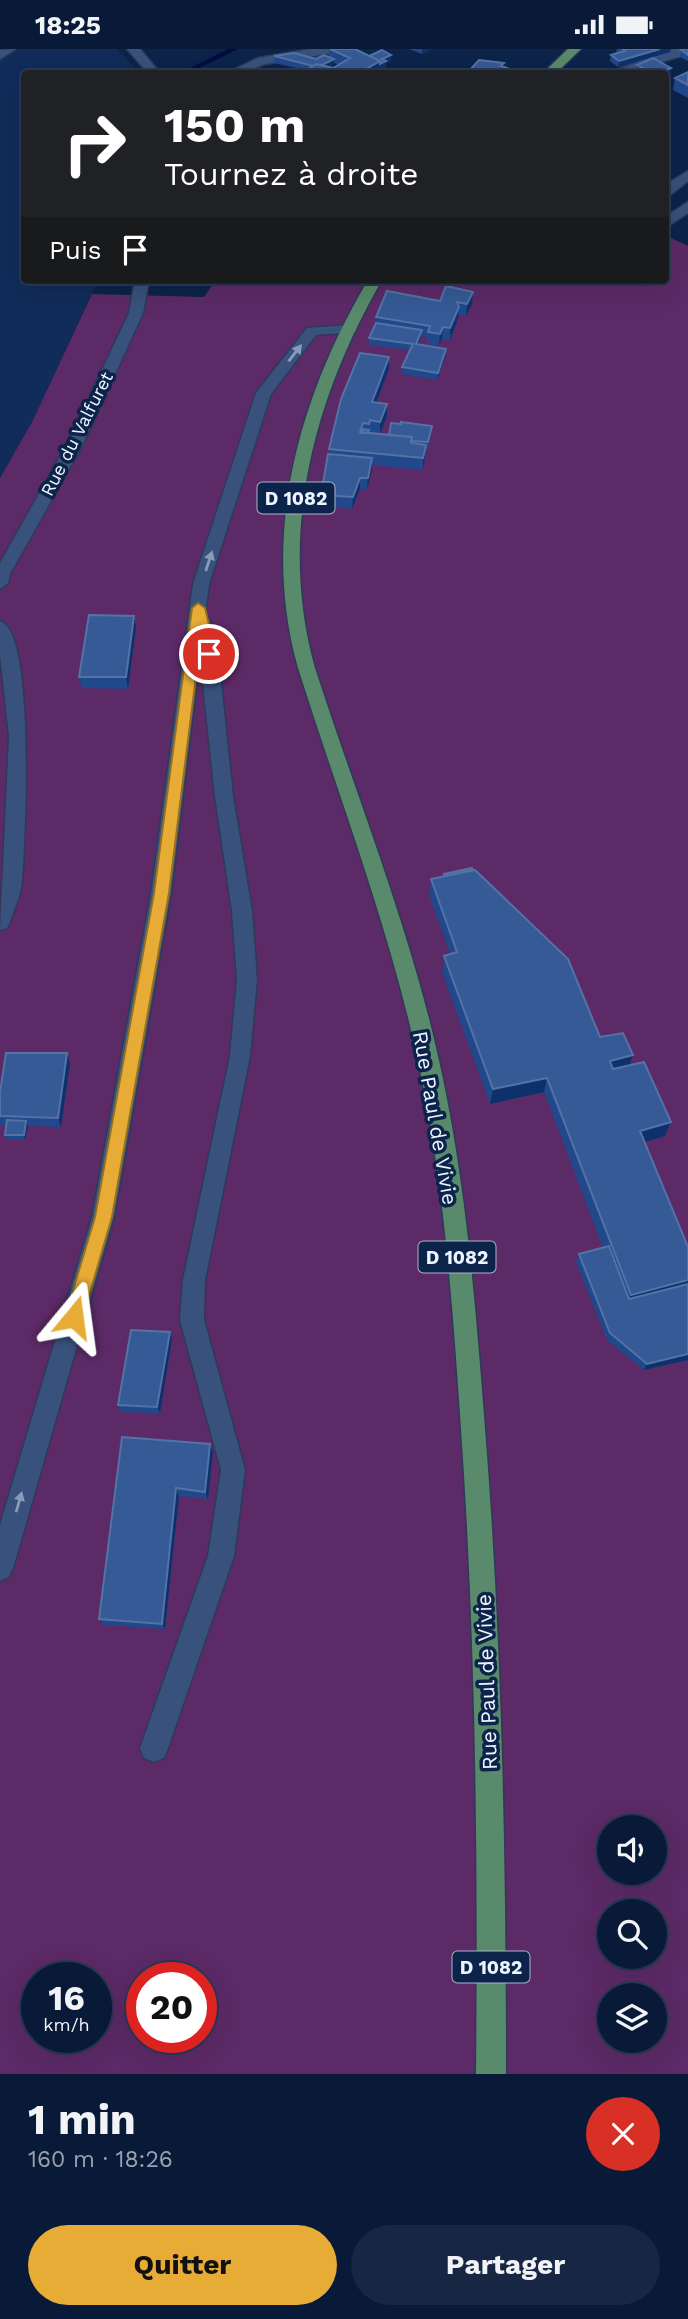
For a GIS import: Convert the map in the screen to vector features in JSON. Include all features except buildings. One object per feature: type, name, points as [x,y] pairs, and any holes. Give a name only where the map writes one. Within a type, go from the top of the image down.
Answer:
[{"type":"main road","points":[[552,70],[575,49]]},
{"type":"main road","name":"Rue Paul de Vivie","points":[[374,284],[331,363],[304,449],[290,548],[292,599],[309,674],[382,889],[412,992],[433,1081],[450,1199],[466,1328],[485,1601],[492,1859],[491,2074]]},
{"type":"street","points":[[0,55],[10,49]]},
{"type":"street","points":[[133,49],[151,70]]},
{"type":"street","points":[[240,70],[262,61],[332,49]]},
{"type":"street","points":[[623,70],[677,51],[688,50]]},
{"type":"street","points":[[669,189],[688,175]]},
{"type":"street","points":[[669,221],[688,206]]},
{"type":"street","name":"Rue du Valfuret","points":[[0,583],[2,574],[75,444],[136,313],[141,284]]},
{"type":"street","points":[[0,1568],[103,1217],[161,893],[201,584],[264,393],[312,331],[349,329]]},
{"type":"street","points":[[154,1748],[222,1556],[233,1470],[192,1320],[194,1280],[240,1056],[247,980],[242,911],[224,796],[209,654],[198,608]]},
{"type":"street","points":[[0,627],[12,666],[18,736],[12,884],[0,922]]},
{"type":"shaded area","points":[[20,49],[117,49],[137,70],[21,70],[21,284],[96,284],[32,422],[0,478],[0,60]]},
{"type":"shaded area","points":[[669,237],[688,246],[688,2074],[0,2074],[0,478],[32,422],[92,294],[204,297],[213,284],[669,284]]},
{"type":"waterway","points":[[190,70],[234,49]]},
{"type":"route","points":[[74,1317],[103,1217],[161,893],[198,608],[209,654]]}]
